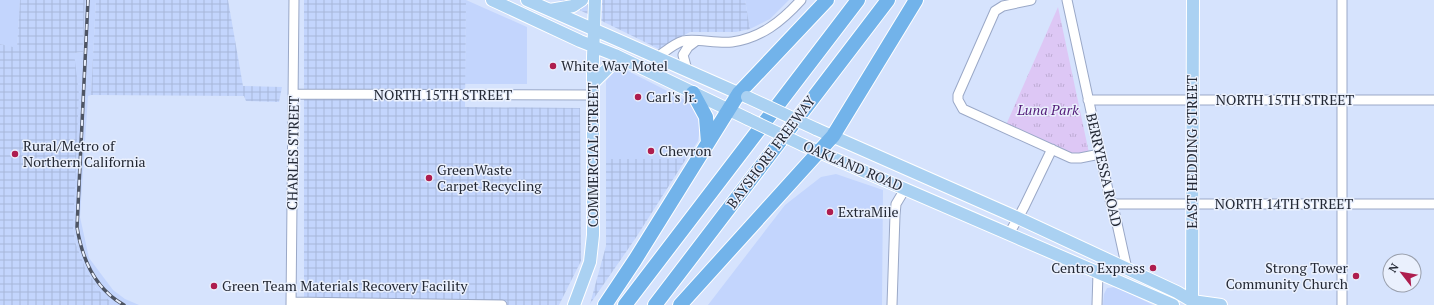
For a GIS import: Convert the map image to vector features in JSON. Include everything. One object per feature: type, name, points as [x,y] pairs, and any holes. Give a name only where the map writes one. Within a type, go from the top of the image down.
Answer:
[{"type":"highway","points":[[605,305],[708,143],[743,95],[827,0]]},
{"type":"highway","name":"BAYSHORE FREEWAY","points":[[625,305],[858,0]]},
{"type":"highway","name":"BAYSHORE FREEWAY","points":[[655,305],[888,0]]},
{"type":"highway","points":[[680,305],[821,152],[833,136],[916,0]]},
{"type":"highway","points":[[693,93],[706,117],[708,143]]},
{"type":"main road","name":"OAKLAND ROAD","points":[[492,0],[624,60],[803,145],[1173,305]]},
{"type":"main road","name":"OAKLAND ROAD","points":[[527,0],[1018,218],[1177,292],[1188,304]]},
{"type":"main road","points":[[549,10],[573,6],[582,0]]},
{"type":"main road","name":"COMMERCIAL STREET","points":[[574,305],[590,262],[593,234],[593,89],[595,0]]},
{"type":"main road","name":"EAST HEDDING STREET","points":[[1188,304],[1191,204],[1193,0]]},
{"type":"main road","points":[[593,89],[609,67],[624,60]]},
{"type":"main road","points":[[1188,304],[1221,305]]},
{"type":"street","name":"CHARLES STREET","points":[[291,304],[294,0]]},
{"type":"street","points":[[657,57],[682,41],[731,42],[750,38],[769,29],[790,13],[801,0]]},
{"type":"street","points":[[1031,0],[1003,6],[995,11],[958,95],[958,100],[963,109],[1071,158],[1080,158],[1100,154]]},
{"type":"street","name":"BERRYESSA ROAD","points":[[1067,0],[1110,204],[1114,210],[1127,269]]},
{"type":"street","points":[[1342,0],[1342,305]]},
{"type":"street","points":[[686,70],[683,56],[688,47],[696,41]]},
{"type":"street","name":"NORTH 15TH STREET","points":[[294,94],[593,89]]},
{"type":"street","name":"NORTH 15TH STREET","points":[[1088,100],[1434,100]]},
{"type":"street","points":[[1009,234],[1052,149]]},
{"type":"street","points":[[892,305],[896,204],[905,189]]},
{"type":"street","name":"NORTH 14TH STREET","points":[[1110,204],[1434,204]]},
{"type":"street","points":[[1097,305],[1098,273]]},
{"type":"street","points":[[291,304],[502,305]]},
{"type":"shaded area","points":[[0,0],[20,0],[17,49],[0,44]]},
{"type":"shaded area","points":[[20,0],[85,0],[83,52],[74,53],[79,94],[73,227],[75,242],[87,272],[96,284],[95,287],[114,305],[0,305],[0,44],[17,48]]},
{"type":"shaded area","points":[[85,0],[96,0],[91,95],[88,96],[80,217],[89,258],[113,290],[125,299],[139,305],[114,305],[102,296],[95,286],[96,284],[87,272],[75,242],[73,227],[74,53],[83,52]]},
{"type":"shaded area","points":[[96,0],[228,0],[243,86],[282,87],[279,102],[246,101],[244,96],[91,95]]},
{"type":"shaded area","points":[[304,0],[466,0],[465,107],[580,108],[581,261],[559,305],[304,305]]},
{"type":"shaded area","points":[[466,0],[527,27],[527,84],[465,84]]},
{"type":"shaded area","points":[[559,0],[745,0],[750,29],[736,32],[690,32],[659,49]]},
{"type":"shaded area","points":[[745,0],[789,0],[770,19],[750,29]]},
{"type":"shaded area","points":[[626,70],[695,105],[701,121],[698,141],[686,159],[606,159],[606,81],[614,72]]},
{"type":"shaded area","points":[[606,159],[686,159],[635,239],[590,304],[606,246]]},
{"type":"shaded area","points":[[836,174],[883,190],[882,305],[708,305],[785,205],[821,177]]},
{"type":"shaded area","points":[[1116,287],[1153,305],[1103,305],[1104,294],[1107,288]]},
{"type":"green space","name":"Luna Park","points":[[1058,7],[1089,153],[1073,155],[1006,125]]},
{"type":"railway","points":[[88,0],[77,227],[86,262],[98,282],[105,291],[124,305]]},
{"type":"place","name":"White Way Motel","points":[[553,66]]},
{"type":"place","name":"Carl's Jr.","points":[[638,97]]},
{"type":"place","name":"Chevron","points":[[651,151]]},
{"type":"place","name":"Rural/Metro of Northern California","points":[[15,154]]},
{"type":"place","name":"GreenWaste Carpet Recycling","points":[[429,178]]},
{"type":"place","name":"ExtraMile","points":[[830,212]]},
{"type":"place","name":"Centro Express","points":[[1153,268]]},
{"type":"place","name":"Strong Tower Community Church","points":[[1356,276]]},
{"type":"place","name":"Green Team Materials Recovery Facility","points":[[214,286]]}]
